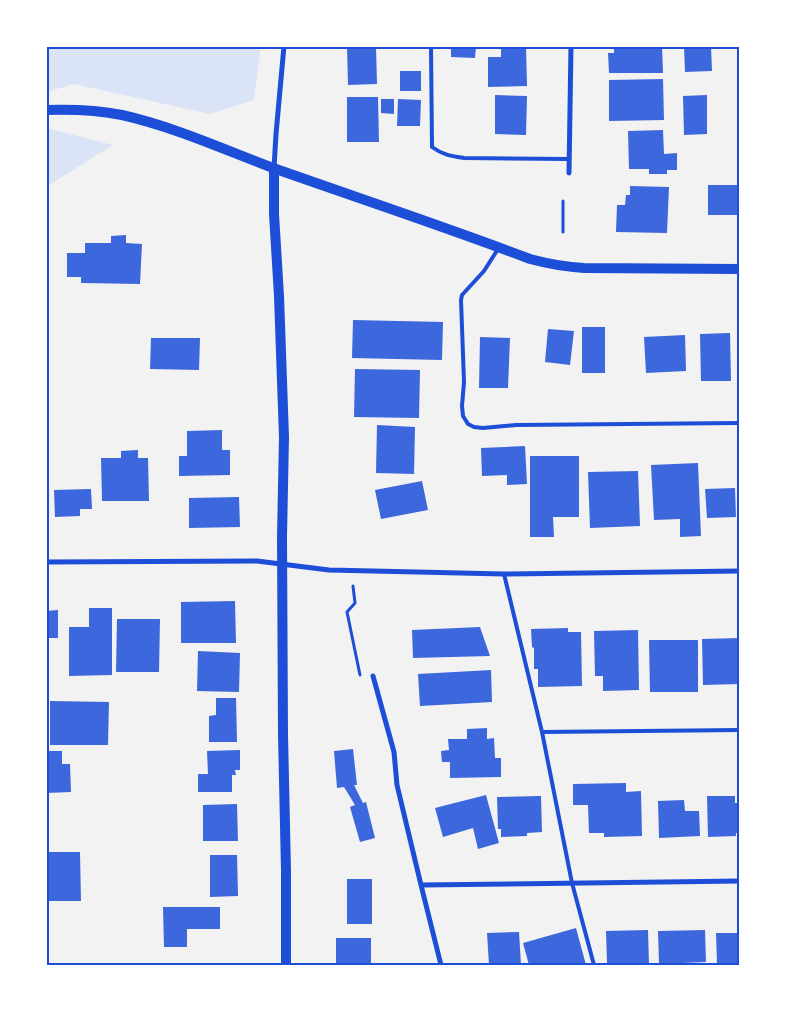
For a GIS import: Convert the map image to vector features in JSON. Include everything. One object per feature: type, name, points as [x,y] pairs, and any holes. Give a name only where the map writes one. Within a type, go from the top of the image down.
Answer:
[{"type":"main road","points":[[46,110],[66,109],[122,115],[189,135],[274,168],[530,259],[564,267],[740,269]]},
{"type":"main road","points":[[274,168],[274,214],[284,437],[286,965]]},
{"type":"street","points":[[274,168],[284,46]]},
{"type":"street","points":[[570,173],[571,46]]},
{"type":"street","points":[[46,562],[257,561],[329,570],[504,574],[740,571]]},
{"type":"street","points":[[373,676],[394,752],[397,785],[441,965]]},
{"type":"street","points":[[421,885],[740,881]]},
{"type":"lane","points":[[431,46],[432,147],[439,152],[464,158],[569,159]]},
{"type":"lane","points":[[499,247],[484,271],[462,295],[461,300],[464,382],[462,406],[463,416],[468,424],[483,428],[516,425],[740,423]]},
{"type":"lane","points":[[504,574],[542,732],[572,883],[594,965]]},
{"type":"lane","points":[[542,732],[740,730]]},
{"type":"path","points":[[563,201],[563,232]]},
{"type":"path","points":[[353,586],[355,603],[347,612],[362,683]]},
{"type":"shaded area","points":[[46,46],[261,46],[254,100],[210,114],[74,84],[46,92]]},
{"type":"shaded area","points":[[46,128],[113,145],[46,187]]},
{"type":"building","points":[[347,46],[376,46],[377,84],[348,85]]},
{"type":"building","points":[[451,46],[476,46],[475,58],[451,57]]},
{"type":"building","points":[[614,46],[662,46],[663,73],[609,73],[608,53],[614,53]]},
{"type":"building","points":[[684,46],[711,46],[712,71],[685,72]]},
{"type":"building","points":[[526,47],[527,86],[488,87],[488,57],[501,57],[501,48]]},
{"type":"building","points":[[400,71],[421,71],[421,91],[400,91]]},
{"type":"building","points":[[663,79],[664,120],[609,121],[609,80]]},
{"type":"building","points":[[495,95],[527,96],[526,135],[495,134]]},
{"type":"building","points":[[707,95],[707,134],[684,135],[683,96]]},
{"type":"building","points":[[347,97],[378,97],[379,142],[347,142]]},
{"type":"building","points":[[381,99],[394,99],[394,114],[381,113]]},
{"type":"building","points":[[398,99],[421,100],[420,126],[397,126]]},
{"type":"building","points":[[663,130],[664,154],[677,153],[677,170],[667,170],[667,174],[649,174],[649,169],[629,169],[628,131]]},
{"type":"building","points":[[708,185],[740,185],[740,215],[708,215]]},
{"type":"building","points":[[630,186],[669,187],[667,233],[616,232],[617,205],[625,205],[626,195],[630,195]]},
{"type":"building","points":[[126,235],[126,243],[142,244],[140,284],[81,283],[81,277],[67,277],[67,253],[85,253],[85,243],[111,243],[111,236]]},
{"type":"building","points":[[353,320],[443,322],[442,360],[352,358]]},
{"type":"building","points":[[582,327],[605,327],[605,373],[582,373]]},
{"type":"building","points":[[548,329],[574,331],[570,365],[545,362]]},
{"type":"building","points":[[730,333],[731,381],[701,381],[700,334]]},
{"type":"building","points":[[685,335],[686,371],[646,373],[644,337]]},
{"type":"building","points":[[480,337],[510,338],[508,388],[479,388]]},
{"type":"building","points":[[151,338],[200,338],[199,370],[150,369]]},
{"type":"building","points":[[355,369],[420,370],[419,418],[354,417]]},
{"type":"building","points":[[377,425],[415,427],[414,474],[376,473]]},
{"type":"building","points":[[222,430],[222,450],[230,450],[230,475],[179,476],[179,456],[187,456],[187,431]]},
{"type":"building","points":[[525,446],[527,484],[507,485],[507,475],[482,476],[481,448]]},
{"type":"building","points":[[138,450],[138,458],[148,458],[149,501],[102,501],[101,458],[121,458],[121,451]]},
{"type":"building","points":[[530,456],[579,456],[579,517],[553,517],[554,537],[530,537]]},
{"type":"building","points":[[698,463],[701,536],[680,537],[680,519],[654,520],[651,465]]},
{"type":"building","points":[[638,471],[640,526],[590,528],[588,472]]},
{"type":"building","points":[[422,481],[428,510],[381,519],[375,490]]},
{"type":"building","points":[[735,488],[736,517],[707,518],[705,489]]},
{"type":"building","points":[[91,489],[92,509],[80,509],[80,516],[55,517],[54,490]]},
{"type":"building","points":[[239,497],[240,527],[189,528],[189,498]]},
{"type":"building","points":[[235,601],[236,643],[181,643],[181,602]]},
{"type":"building","points":[[89,608],[112,608],[112,675],[69,676],[69,627],[89,627]]},
{"type":"building","points":[[58,610],[58,638],[46,638],[46,611]]},
{"type":"building","points":[[117,619],[160,619],[159,672],[116,672]]},
{"type":"building","points":[[480,627],[490,656],[413,658],[412,630]]},
{"type":"building","points":[[568,628],[568,632],[581,632],[582,686],[538,687],[538,669],[534,669],[534,648],[532,647],[531,629]]},
{"type":"building","points":[[638,630],[639,690],[603,691],[603,676],[595,676],[594,631]]},
{"type":"building","points":[[740,638],[740,684],[703,685],[702,639]]},
{"type":"building","points":[[649,640],[698,640],[698,692],[650,692]]},
{"type":"building","points":[[198,651],[240,653],[239,692],[197,691]]},
{"type":"building","points":[[491,670],[492,702],[420,706],[418,674]]},
{"type":"building","points":[[216,698],[236,698],[237,742],[209,742],[209,716],[216,715]]},
{"type":"building","points":[[50,701],[109,702],[108,745],[50,745]]},
{"type":"building","points":[[487,728],[487,739],[494,738],[495,758],[501,758],[501,777],[450,778],[450,762],[442,762],[441,751],[449,750],[448,739],[467,739],[467,729]]},
{"type":"building","points":[[353,749],[357,785],[354,785],[363,803],[366,802],[375,838],[360,842],[350,807],[355,805],[344,787],[337,788],[334,751]]},
{"type":"building","points":[[240,750],[240,770],[235,770],[236,775],[232,775],[232,792],[198,792],[198,774],[208,774],[207,751]]},
{"type":"building","points":[[46,751],[62,751],[62,764],[70,764],[71,792],[46,793]]},
{"type":"building","points":[[626,783],[626,792],[641,791],[642,836],[604,837],[604,833],[589,833],[588,805],[573,805],[573,784]]},
{"type":"building","points":[[486,795],[499,843],[478,849],[473,828],[443,837],[435,808]]},
{"type":"building","points":[[541,796],[542,832],[527,833],[527,836],[501,837],[501,829],[498,829],[497,797]]},
{"type":"building","points":[[707,796],[735,796],[735,803],[740,803],[740,833],[736,833],[736,836],[708,837]]},
{"type":"building","points":[[684,800],[685,811],[699,811],[700,836],[659,838],[658,801]]},
{"type":"building","points":[[237,804],[238,841],[203,841],[203,805]]},
{"type":"building","points":[[46,852],[80,852],[81,901],[46,901]]},
{"type":"building","points":[[210,855],[237,855],[238,896],[210,897]]},
{"type":"building","points":[[347,879],[372,879],[372,924],[347,924]]},
{"type":"building","points":[[163,907],[220,907],[220,929],[187,929],[187,947],[164,947]]},
{"type":"building","points":[[576,928],[586,965],[529,965],[523,943]]},
{"type":"building","points":[[648,930],[649,965],[607,963],[606,931]]},
{"type":"building","points":[[705,930],[706,962],[659,964],[658,931]]},
{"type":"building","points":[[519,932],[521,965],[489,965],[487,933]]},
{"type":"building","points":[[716,933],[740,933],[740,965],[717,965]]},
{"type":"building","points":[[336,938],[371,938],[371,965],[336,965]]}]
